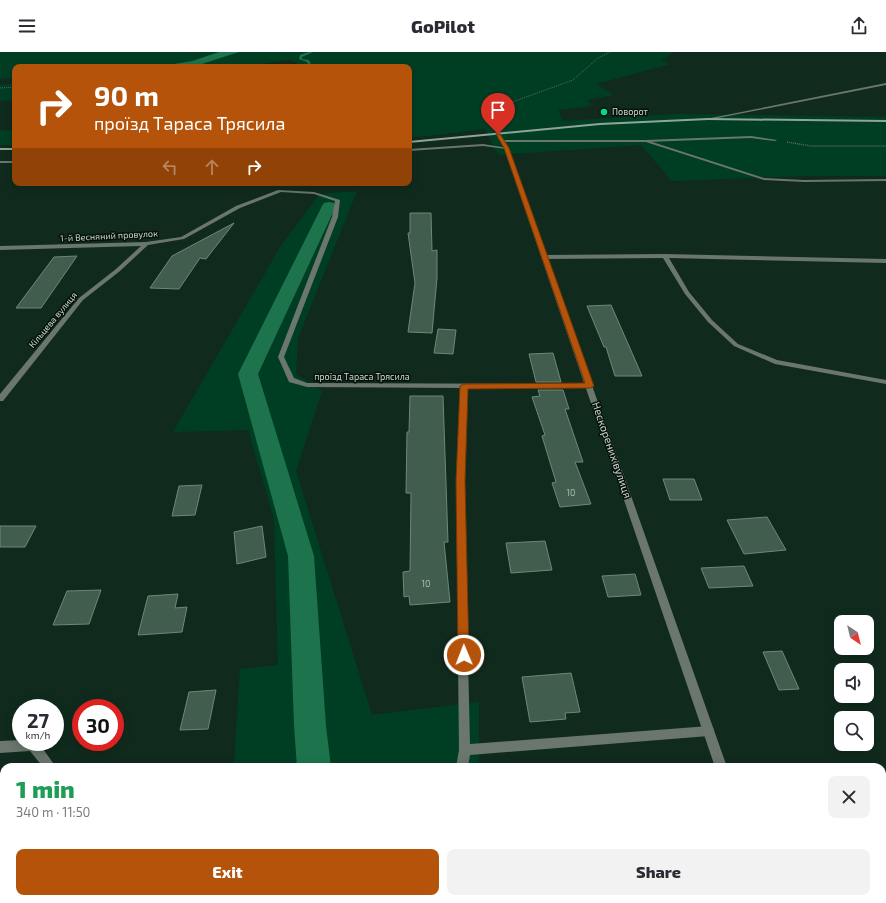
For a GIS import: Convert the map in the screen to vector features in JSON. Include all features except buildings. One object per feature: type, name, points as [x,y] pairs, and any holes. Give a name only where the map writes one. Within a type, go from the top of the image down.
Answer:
[{"type":"main road","points":[[412,142],[500,138],[600,124],[708,119],[886,121]]},
{"type":"main road","points":[[0,149],[12,149]]},
{"type":"street","points":[[708,119],[886,84]]},
{"type":"street","points":[[500,138],[646,141],[750,137],[775,140]]},
{"type":"street","name":"Нескорених вулиця","points":[[500,138],[506,148],[545,257],[720,763]]},
{"type":"street","points":[[646,141],[764,179],[804,181],[886,180]]},
{"type":"street","points":[[412,150],[483,145],[506,148]]},
{"type":"street","points":[[0,162],[12,162]]},
{"type":"street","name":"1-й Весняний провулок","points":[[0,248],[146,244],[182,238],[238,207],[281,189]]},
{"type":"street","name":"проїзд Тараса Трясила","points":[[281,189],[314,193],[338,200],[335,217],[281,357],[291,380],[307,385],[590,386]]},
{"type":"street","name":"Кільцева вулиця","points":[[0,399],[80,299],[118,270],[146,244]]},
{"type":"street","points":[[545,257],[665,256],[886,261]]},
{"type":"street","points":[[665,256],[687,293],[710,321],[736,346],[775,362],[886,382]]},
{"type":"street","points":[[463,763],[465,750],[460,481],[464,386]]},
{"type":"street","points":[[465,750],[709,731]]},
{"type":"street","points":[[0,747],[33,745],[47,763]]},
{"type":"path","points":[[500,138],[500,109],[504,105],[573,80],[598,58],[610,52]]},
{"type":"path","points":[[0,88],[12,87]]},
{"type":"path","points":[[775,140],[811,146],[886,146]]},
{"type":"shaded area","points":[[0,52],[219,52],[192,61],[174,64],[12,64],[12,78],[0,79]]},
{"type":"shaded area","points":[[219,52],[239,52],[202,64],[174,64],[192,61]]},
{"type":"shaded area","points":[[239,52],[673,52],[661,61],[670,64],[596,84],[613,95],[587,100],[592,106],[558,110],[563,121],[676,114],[886,117],[886,176],[805,176],[672,181],[641,145],[498,155],[485,129],[412,138],[412,64],[297,64],[290,60],[261,64],[202,64]]},
{"type":"shaded area","points":[[12,83],[12,100],[0,101],[0,85]]},
{"type":"shaded area","points":[[0,130],[12,131],[12,145],[0,145]]},
{"type":"shaded area","points":[[357,191],[298,338],[296,374],[322,391],[296,471],[372,715],[479,702],[479,763],[234,763],[240,669],[278,665],[274,519],[248,430],[173,432],[282,244],[320,194]]},
{"type":"waterway","points":[[310,64],[308,61],[300,59],[301,56],[312,52]]},
{"type":"waterway","points":[[314,763],[310,726],[301,556],[248,374],[329,206]]},
{"type":"place","name":"Поворот","points":[[604,112]]},
{"type":"route","points":[[464,655],[460,481],[464,386],[590,386],[569,331],[545,257],[506,148],[498,134]]}]
